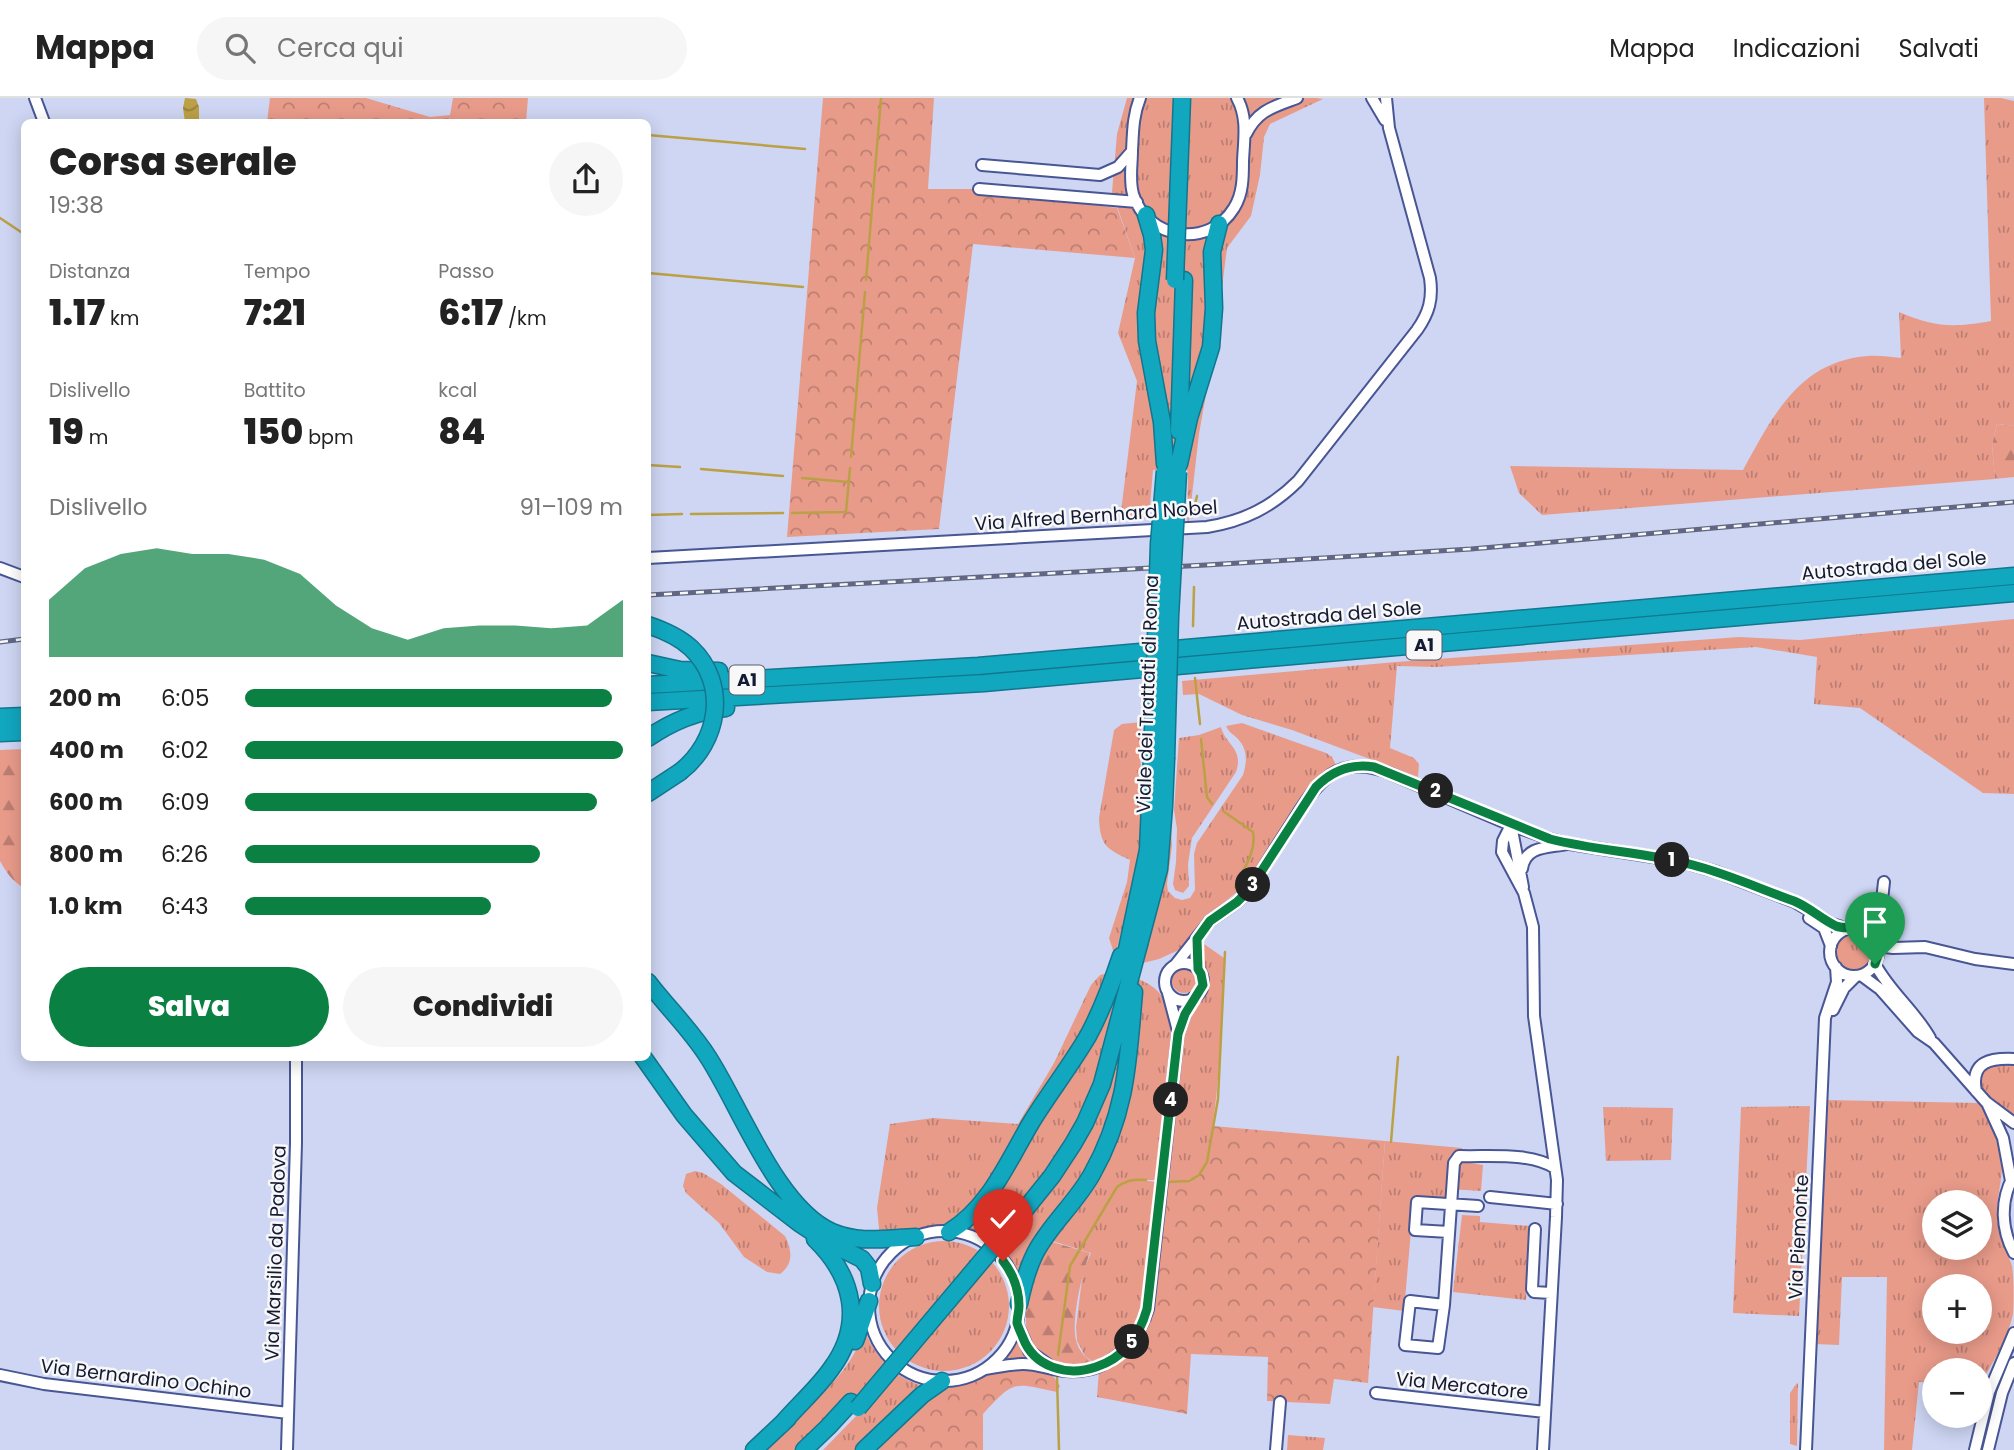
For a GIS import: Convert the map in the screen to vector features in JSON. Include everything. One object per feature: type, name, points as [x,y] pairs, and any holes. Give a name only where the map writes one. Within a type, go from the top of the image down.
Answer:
[{"type":"highway","name":"Viale dei Trattati di Roma","points":[[1180,280],[1182,98]]},
{"type":"highway","name":"Viale dei Trattati di Roma","points":[[818,1450],[1019,1209],[1080,1114],[1098,1066],[1120,978],[1159,869],[1164,806],[1158,759],[1170,617],[1172,468],[1191,98]]},
{"type":"highway","points":[[1141,208],[1152,235],[1154,250],[1146,313],[1147,341],[1172,468]]},
{"type":"highway","points":[[1172,468],[1211,347],[1214,308],[1212,252],[1219,224]]},
{"type":"highway","name":"Autostrada del Sole","points":[[651,685],[847,675],[1110,656],[2014,576]]},
{"type":"highway","name":"Autostrada del Sole","points":[[651,702],[1038,678],[2014,593]]},
{"type":"highway","points":[[651,626],[672,634],[692,648],[704,665],[713,691],[715,712],[709,736],[691,764],[651,791]]},
{"type":"highway","points":[[651,664],[680,670],[847,675]]},
{"type":"highway","points":[[651,736],[672,724],[717,709],[769,705],[834,692]]},
{"type":"highway","points":[[0,717],[21,716]]},
{"type":"highway","points":[[0,733],[21,732]]},
{"type":"highway","points":[[949,1232],[972,1216],[986,1199],[1076,1055],[1135,938]]},
{"type":"highway","points":[[1019,1304],[1022,1288],[1038,1247],[1091,1175],[1107,1144],[1118,1113],[1127,1073],[1135,981],[1135,938]]},
{"type":"highway","points":[[651,986],[706,1053],[773,1174],[802,1211],[831,1231],[854,1240],[880,1241],[916,1237]]},
{"type":"highway","points":[[646,1061],[684,1115],[734,1174],[799,1223],[828,1242],[862,1259],[869,1268],[871,1292],[853,1348],[826,1384],[754,1450]]},
{"type":"highway","points":[[780,1425],[837,1361],[847,1340],[851,1317],[849,1295],[839,1267],[799,1223]]},
{"type":"highway","points":[[864,1450],[922,1395],[943,1381]]},
{"type":"highway","name":"Viale dei Trattati di Roma","points":[[804,1450],[855,1405]]},
{"type":"street","points":[[35,98],[43,119]]},
{"type":"street","points":[[1140,98],[1134,115],[1131,186],[1141,208],[1157,226],[1181,234],[1202,233],[1219,224],[1233,210],[1241,192],[1244,115],[1237,98]]},
{"type":"street","points":[[1244,137],[1252,121],[1263,112],[1297,98]]},
{"type":"street","name":"Via Alfred Bernhard Nobel","points":[[1372,98],[1389,128]]},
{"type":"street","name":"Via Alfred Bernhard Nobel","points":[[651,558],[1208,527],[1237,521],[1265,508],[1298,481],[1418,330],[1429,310],[1430,278],[1389,128],[1385,98]]},
{"type":"street","points":[[982,165],[1100,175],[1118,167],[1132,151]]},
{"type":"street","points":[[1027,192],[1030,170]]},
{"type":"street","points":[[979,189],[1027,192],[1141,208]]},
{"type":"street","points":[[0,568],[21,576]]},
{"type":"street","points":[[1178,1034],[1165,984],[1166,974],[1210,921],[1250,889],[1316,787],[1336,772],[1356,766],[1374,767],[1550,839],[1678,861],[1795,902],[1832,924],[1870,934],[1878,952],[1875,963],[1869,971],[1858,975]]},
{"type":"street","points":[[1506,822],[1502,852],[1524,893]]},
{"type":"street","points":[[1506,822],[1522,875]]},
{"type":"street","points":[[1543,1450],[1557,1204],[1555,1168],[1534,1016],[1533,927],[1522,875],[1523,861],[1535,849],[1570,844]]},
{"type":"street","points":[[1876,943],[1884,882]]},
{"type":"street","points":[[1785,899],[1824,928],[1831,946]]},
{"type":"street","points":[[1880,918],[1839,934],[1830,953],[1836,967],[1842,972],[1858,975],[1880,989],[1918,1032],[1934,1043]]},
{"type":"street","points":[[985,1369],[1023,1364],[1066,1371],[1088,1370],[1118,1357],[1131,1343],[1143,1322],[1153,1265],[1178,1034],[1193,998],[1203,985],[1198,969],[1197,939]]},
{"type":"street","points":[[1876,943],[1893,948],[1925,947],[1975,959],[2014,964]]},
{"type":"street","points":[[1875,963],[1898,954],[1936,949]]},
{"type":"street","points":[[1176,964],[1188,963],[1198,969]]},
{"type":"street","points":[[1875,963],[1886,983],[1924,1027],[1934,1043],[1986,1102],[2014,1123]]},
{"type":"street","name":"Via Piemonte","points":[[1806,1450],[1825,1018],[1837,982],[1836,967]]},
{"type":"street","name":"Via Piemonte","points":[[1825,1026],[1844,988],[1858,975]]},
{"type":"street","points":[[1168,993],[1180,1000],[1193,998]]},
{"type":"street","points":[[1976,1091],[1975,1077],[1982,1064],[1996,1059],[2014,1059]]},
{"type":"street","name":"Via Marsilio da Padova","points":[[287,1450],[296,1061]]},
{"type":"street","points":[[1986,1102],[2003,1138],[2012,1178],[2003,1214],[2007,1237],[2014,1253]]},
{"type":"street","points":[[1527,1158],[1551,1143]]},
{"type":"street","points":[[1444,1305],[1410,1301],[1405,1345],[1438,1348],[1444,1305],[1454,1163],[1459,1156],[1527,1158],[1545,1162],[1555,1168]]},
{"type":"street","points":[[1490,1197],[1557,1204]]},
{"type":"street","points":[[1449,1232],[1415,1230],[1418,1202],[1478,1206]]},
{"type":"street","points":[[1535,1229],[1532,1289],[1534,1292],[1551,1293]]},
{"type":"street","points":[[949,1232],[979,1240],[998,1255],[1012,1274],[1017,1289],[1017,1323],[1005,1349],[985,1369],[969,1377],[943,1381],[927,1380],[900,1367],[879,1345],[869,1316],[871,1292],[879,1269],[901,1245],[916,1237],[949,1232]]},
{"type":"street","points":[[1017,1323],[1030,1351],[1055,1369]]},
{"type":"street","points":[[1975,1450],[1989,1392],[2014,1333]]},
{"type":"street","points":[[1988,1450],[2002,1393],[2014,1363]]},
{"type":"street","name":"Via Bernardino Ochino","points":[[0,1375],[44,1384],[288,1413]]},
{"type":"street","name":"Via Mercatore","points":[[1376,1393],[1545,1412]]},
{"type":"street","points":[[1276,1450],[1280,1402]]},
{"type":"green space","points":[[270,98],[366,98],[430,117],[450,115],[453,98],[528,98],[526,119],[267,119]]},
{"type":"green space","points":[[823,98],[934,98],[928,189],[978,189],[1117,208],[1135,258],[973,244],[939,529],[787,537]]},
{"type":"green space","points":[[1127,98],[1323,99],[1270,124],[1264,137],[1260,175],[1251,216],[1227,248],[1215,343],[1199,434],[1187,539],[1188,471],[1153,470],[1149,518],[1120,520],[1137,381],[1118,333],[1135,258],[1112,192],[1117,134]]},
{"type":"green space","points":[[1984,98],[2014,101],[2014,426],[1997,424],[1992,445],[1995,479],[1542,515],[1519,493],[1510,466],[1743,470],[1765,430],[1806,380],[1824,368],[1844,360],[1872,356],[1901,358],[1899,312],[1944,325],[1991,321]]},
{"type":"green space","points":[[1997,424],[2014,426],[2014,477],[1995,479],[1992,445]]},
{"type":"green space","points":[[2014,619],[2014,794],[1983,793],[1860,708],[1814,704],[1817,657],[1756,647],[1436,667],[1397,666],[1390,748],[1414,758],[1419,764],[1418,777],[1292,730],[1242,715],[1199,694],[1183,695],[1182,681],[1739,637],[1800,640]]},
{"type":"green space","points":[[1141,722],[1140,759],[1145,800],[1142,837],[1138,865],[1115,956],[1109,938],[1127,882],[1130,860],[1116,853],[1103,841],[1099,818],[1114,730],[1122,724]]},
{"type":"green space","points":[[1242,723],[1326,753],[1336,765],[1314,781],[1243,887],[1201,921],[1181,949],[1143,963],[1171,827],[1168,891],[1175,898],[1182,900],[1190,898],[1195,890],[1194,854],[1197,843],[1243,775],[1246,761],[1244,747],[1226,726]]},
{"type":"green space","points":[[1221,727],[1236,752],[1238,764],[1236,772],[1192,838],[1188,864],[1189,886],[1183,893],[1175,890],[1173,884],[1179,738],[1199,735]]},
{"type":"green space","points":[[21,749],[21,886],[0,861],[0,750]]},
{"type":"green space","points":[[1855,933],[1869,938],[1874,952],[1869,966],[1855,971],[1841,966],[1836,952],[1841,938]]},
{"type":"green space","points":[[1204,944],[1224,958],[1219,1069],[1209,1149],[1206,1163],[1198,1175],[1186,1181],[1167,1181],[1182,1034],[1196,1001],[1202,997],[1208,983],[1201,954]]},
{"type":"green space","points":[[1184,969],[1193,972],[1196,981],[1193,990],[1184,993],[1175,990],[1172,981],[1175,972]]},
{"type":"green space","points":[[1114,972],[1149,984],[1157,991],[1168,1008],[1172,1034],[1156,1180],[1142,1180],[1156,1182],[1142,1313],[1124,1345],[1107,1357],[1093,1362],[1085,1356],[1077,1341],[1076,1327],[1083,1271],[1091,1253],[1049,1240],[1019,1287],[999,1253],[967,1232],[940,1229],[880,1239],[877,1208],[890,1124],[933,1118],[1018,1124],[1054,1063],[1091,985],[1100,975]]},
{"type":"green space","points":[[1998,1063],[2014,1064],[2014,1118],[1990,1099],[1981,1083],[1981,1076]]},
{"type":"green space","points":[[1826,1100],[1980,1103],[1995,1129],[2002,1159],[1997,1220],[2000,1236],[2012,1266],[2014,1297],[2013,1314],[2007,1333],[1992,1363],[1992,1358],[1922,1358],[1922,1382],[1919,1382],[1912,1450],[1884,1450],[1887,1277],[1842,1277],[1839,1345],[1815,1344]]},
{"type":"green space","points":[[1810,1106],[1799,1316],[1733,1313],[1741,1107]]},
{"type":"green space","points":[[1603,1107],[1673,1108],[1671,1160],[1606,1161]]},
{"type":"green space","points":[[1213,1126],[1385,1141],[1368,1383],[1334,1379],[1330,1404],[1267,1401],[1268,1357],[1191,1354],[1187,1414],[1097,1397],[1099,1370],[1124,1356],[1147,1325],[1166,1182],[1191,1180],[1204,1169]]},
{"type":"green space","points":[[1385,1141],[1462,1148],[1464,1162],[1483,1165],[1481,1191],[1449,1189],[1448,1198],[1414,1196],[1404,1311],[1373,1307]]},
{"type":"green space","points":[[695,1171],[721,1184],[785,1236],[790,1261],[785,1270],[780,1274],[767,1272],[744,1257],[719,1223],[686,1193],[683,1186],[686,1174]]},
{"type":"green space","points":[[1462,1215],[1480,1216],[1480,1222],[1530,1226],[1526,1300],[1453,1292]]},
{"type":"green space","points":[[944,1241],[969,1246],[990,1260],[1004,1281],[1009,1306],[1004,1331],[990,1352],[969,1366],[944,1371],[919,1366],[898,1352],[884,1331],[879,1306],[884,1281],[898,1260],[919,1246]]},
{"type":"green space","points":[[1049,1241],[1090,1253],[1078,1296],[1075,1331],[1078,1347],[1092,1362],[1063,1364],[1051,1361],[1041,1356],[1029,1338],[1026,1325],[1027,1289]]},
{"type":"green space","points":[[864,1329],[873,1348],[886,1365],[903,1378],[923,1386],[854,1450],[823,1450],[859,1413],[861,1397],[851,1393],[796,1450],[758,1450],[835,1380],[858,1347]]},
{"type":"green space","points":[[1019,1340],[1036,1361],[1003,1362]]},
{"type":"green space","points":[[1024,1367],[1051,1373],[1060,1386],[1057,1392],[1023,1386],[1009,1389],[983,1414],[983,1450],[879,1450],[879,1443],[939,1390],[966,1384],[988,1373]]},
{"type":"green space","points":[[1797,1383],[1797,1446],[1790,1444],[1790,1393]]},
{"type":"green space","points":[[1288,1435],[1325,1438],[1323,1450],[1287,1450]]},
{"type":"water","points":[[185,98],[196,99],[199,119],[185,119]]},
{"type":"waterway","points":[[866,280],[881,98]]},
{"type":"waterway","points":[[651,135],[805,149]]},
{"type":"waterway","points":[[0,218],[21,232]]},
{"type":"waterway","points":[[651,273],[803,287]]},
{"type":"waterway","points":[[851,457],[865,292]]},
{"type":"waterway","points":[[651,465],[680,467]]},
{"type":"waterway","points":[[792,513],[846,512],[850,468]]},
{"type":"waterway","points":[[701,469],[783,476]]},
{"type":"waterway","points":[[802,478],[848,482]]},
{"type":"waterway","points":[[1192,517],[1197,496]]},
{"type":"waterway","points":[[691,514],[783,513]]},
{"type":"waterway","points":[[651,515],[682,514]]},
{"type":"waterway","points":[[1193,626],[1194,587]]},
{"type":"waterway","points":[[1195,678],[1200,724]]},
{"type":"waterway","points":[[1201,739],[1207,797],[1212,804]]},
{"type":"waterway","points":[[1223,811],[1253,832],[1251,853],[1235,887]]},
{"type":"waterway","points":[[1169,1182],[1189,1181],[1199,1175],[1207,1162],[1218,1099],[1225,952]]},
{"type":"waterway","points":[[1391,1142],[1398,1057]]},
{"type":"waterway","points":[[1058,1355],[1070,1266],[1117,1187],[1131,1180],[1146,1180]]},
{"type":"waterway","points":[[1057,1377],[1059,1450]]},
{"type":"railway","points":[[651,595],[1471,549],[2014,502]]},
{"type":"railway","points":[[0,642],[21,639]]},
{"type":"route","points":[[1003,1261],[1012,1274],[1017,1289],[1017,1323],[1026,1345],[1040,1360],[1055,1369],[1088,1370],[1109,1362],[1118,1357],[1138,1334],[1147,1309],[1153,1265],[1178,1034],[1193,998],[1198,995],[1203,985],[1198,969],[1197,939],[1210,921],[1250,889],[1316,787],[1329,775],[1342,769],[1356,766],[1374,767],[1550,839],[1678,861],[1717,872],[1795,902],[1836,926],[1864,930],[1875,940],[1877,946],[1875,964]]}]
